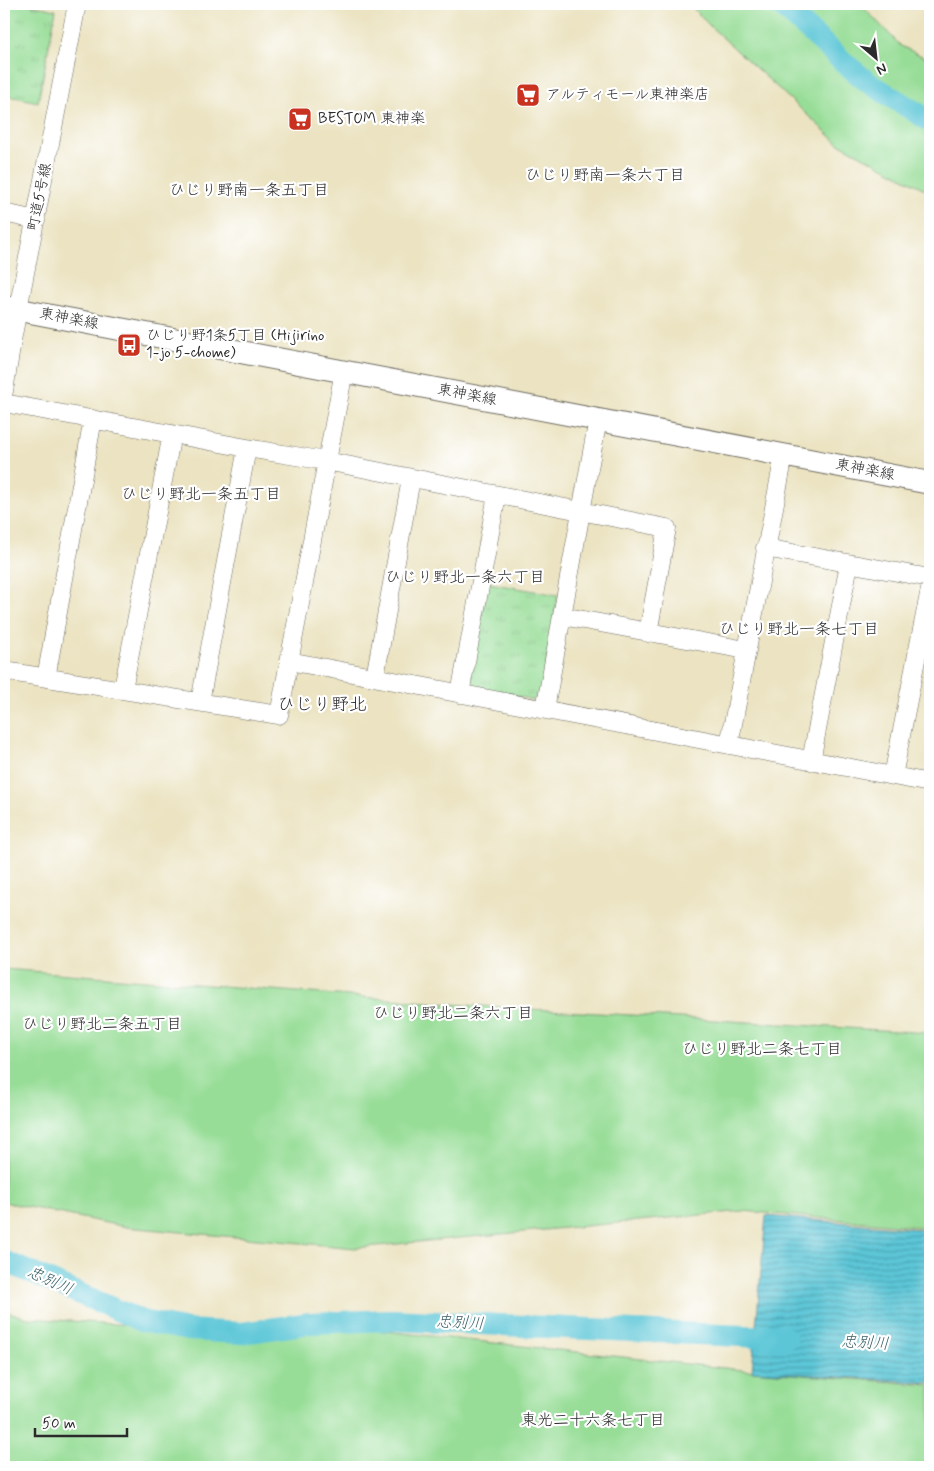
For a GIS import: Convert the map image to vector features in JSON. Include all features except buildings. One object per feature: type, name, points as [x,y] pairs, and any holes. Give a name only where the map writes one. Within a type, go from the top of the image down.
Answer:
[{"type":"main road","name":"東神楽線","points":[[11,308],[930,482]]},
{"type":"street","name":"町道5号線","points":[[4,391],[11,308],[36,220],[77,4]]},
{"type":"street","points":[[4,214],[36,220]]},
{"type":"street","points":[[4,671],[279,715],[344,371]]},
{"type":"street","points":[[4,403],[326,461],[667,528],[648,633]]},
{"type":"street","points":[[46,678],[93,419]]},
{"type":"street","points":[[545,709],[598,420]]},
{"type":"street","points":[[122,689],[172,434]]},
{"type":"street","points":[[200,702],[247,448]]},
{"type":"street","points":[[729,745],[784,455]]},
{"type":"street","points":[[375,678],[411,479]]},
{"type":"street","points":[[460,694],[497,496]]},
{"type":"street","points":[[765,548],[930,578]]},
{"type":"street","points":[[811,760],[849,564]]},
{"type":"street","points":[[893,776],[930,589]]},
{"type":"street","points":[[562,616],[746,650]]},
{"type":"street","points":[[289,661],[930,783]]},
{"type":"green space","points":[[4,4],[26,4],[56,10],[38,102],[4,95]]},
{"type":"green space","points":[[689,4],[860,4],[901,46],[930,60],[930,192],[838,143],[710,26]]},
{"type":"green space","points":[[488,583],[558,595],[541,695],[533,700],[472,686],[468,680]]},
{"type":"green space","points":[[4,969],[464,1005],[930,1033],[930,1228],[743,1211],[355,1248],[126,1227],[4,1202]]},
{"type":"green space","points":[[4,1311],[28,1318],[242,1333],[310,1323],[752,1371],[930,1385],[930,1467],[4,1467]]},
{"type":"water","points":[[766,1216],[930,1230],[930,1383],[752,1371]]},
{"type":"waterway","points":[[780,4],[869,83],[930,121]]},
{"type":"waterway","name":"忠別川","points":[[4,1261],[142,1321],[188,1330],[242,1333],[310,1323],[393,1320],[786,1338]]},
{"type":"place","name":"アルティモール東神楽店","points":[[528,95]]},
{"type":"place","name":"BESTOM 東神楽","points":[[300,119]]},
{"type":"place","name":"ひじり野1条5丁目 (Hijirino 1-jo 5-chome)","points":[[129,345]]},
{"type":"district","name":"ひじり野南一条六丁目","points":[[605,175]]},
{"type":"district","name":"ひじり野南一条五丁目","points":[[249,190]]},
{"type":"district","name":"ひじり野北一条五丁目","points":[[201,494]]},
{"type":"district","name":"ひじり野北一条六丁目","points":[[465,577]]},
{"type":"district","name":"ひじり野北一条七丁目","points":[[799,629]]},
{"type":"district","name":"ひじり野北","points":[[322,705]]},
{"type":"district","name":"ひじり野北二条六丁目","points":[[453,1013]]},
{"type":"district","name":"ひじり野北二条五丁目","points":[[102,1024]]},
{"type":"district","name":"ひじり野北二条七丁目","points":[[762,1049]]},
{"type":"district","name":"東光二十六条七丁目","points":[[593,1420]]}]
